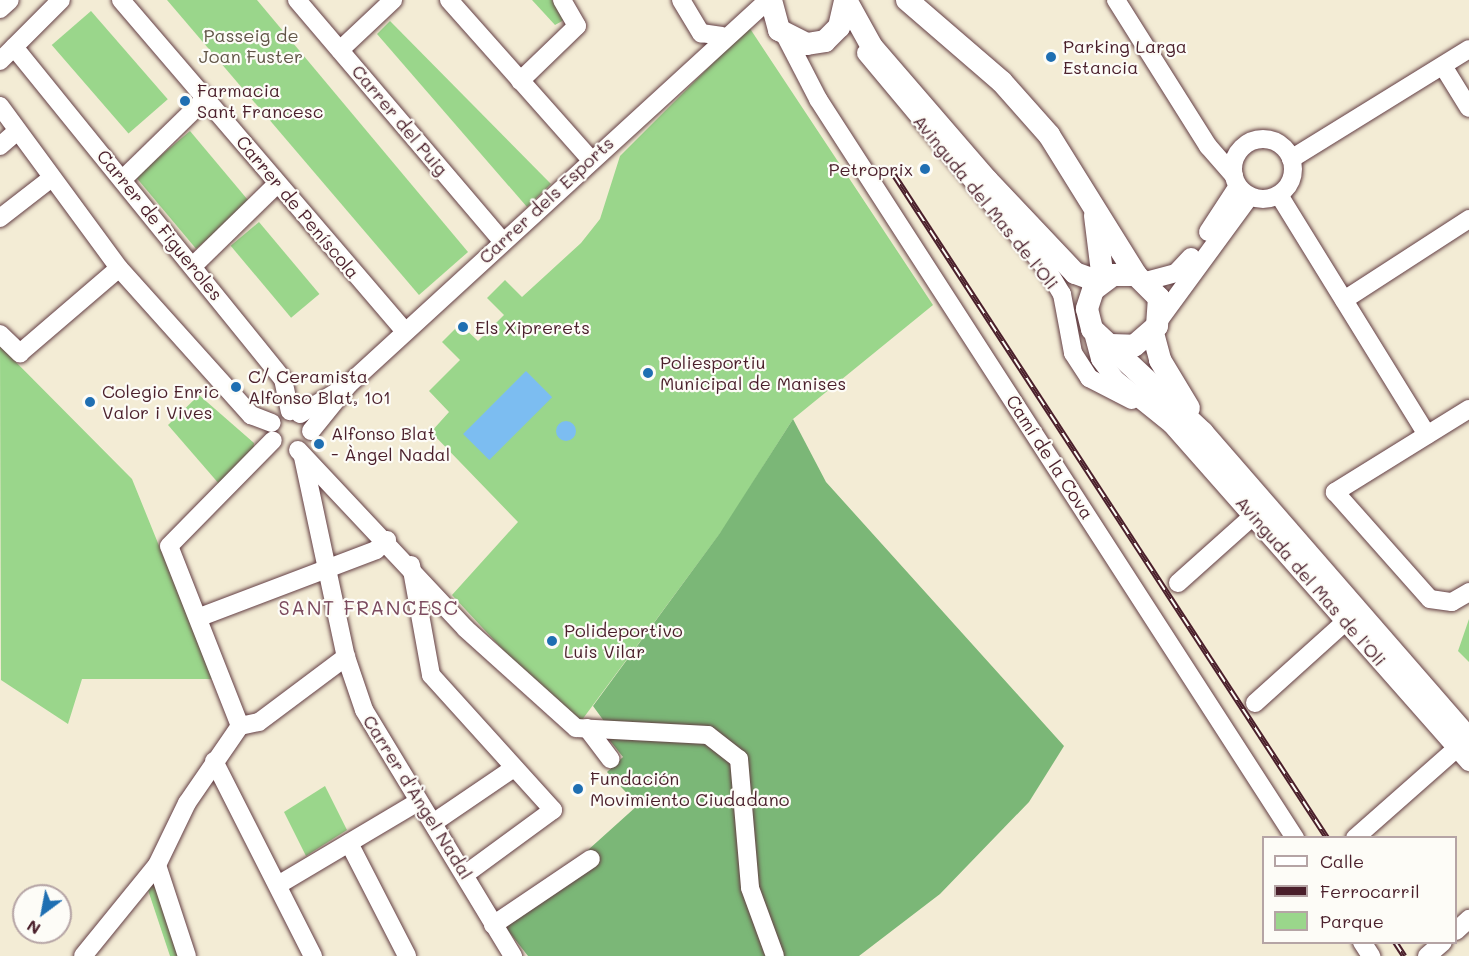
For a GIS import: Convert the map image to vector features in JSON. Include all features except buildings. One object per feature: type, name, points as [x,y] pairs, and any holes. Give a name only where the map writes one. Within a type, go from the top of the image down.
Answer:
[{"type":"main road","points":[[824,40],[844,19],[846,0]]},
{"type":"main road","points":[[846,0],[866,45],[1052,252],[1075,273],[1101,281],[1141,278]]},
{"type":"main road","points":[[907,0],[1002,82],[1086,186],[1141,278],[1159,298],[1157,326],[1160,360],[1203,433]]},
{"type":"main road","points":[[774,15],[824,40],[866,45]]},
{"type":"main road","points":[[1086,186],[1102,239],[1101,281],[1089,319]]},
{"type":"main road","points":[[1052,252],[1089,319],[1111,345],[1203,433],[1465,750]]},
{"type":"main road","points":[[1111,345],[1134,346],[1157,326]]},
{"type":"street","points":[[0,9],[10,0]]},
{"type":"street","points":[[0,61],[60,0]]},
{"type":"street","name":"Carrer de Peníscola","points":[[121,0],[405,332]]},
{"type":"street","name":"Carrer del Puig","points":[[297,0],[502,241]]},
{"type":"street","points":[[340,50],[393,0]]},
{"type":"street","points":[[449,0],[590,159]]},
{"type":"street","points":[[520,81],[577,26],[562,0]]},
{"type":"street","points":[[681,0],[701,33],[722,36]]},
{"type":"street","points":[[1116,0],[1208,146],[1241,186],[1280,195],[1427,435]]},
{"type":"street","name":"Carrer dels Esports","points":[[300,452],[310,430],[349,384],[722,36],[744,19],[774,15]]},
{"type":"street","name":"Camí de la Cova","points":[[774,15],[808,76],[1294,836]]},
{"type":"street","points":[[808,76],[824,40]]},
{"type":"street","name":"Avinguda del Mas de l'Oli","points":[[866,45],[1048,271],[1062,294],[1073,352],[1089,378],[1148,406]]},
{"type":"street","name":"Carrer de Figueroles","points":[[14,47],[283,379],[295,413],[310,430]]},
{"type":"street","points":[[1291,159],[1469,49]]},
{"type":"street","points":[[1443,66],[1469,108]]},
{"type":"street","points":[[123,179],[206,98]]},
{"type":"street","points":[[0,106],[49,180],[119,268],[251,415],[272,432],[284,450],[300,452],[387,540],[466,629],[581,728],[610,759]]},
{"type":"street","points":[[0,146],[17,131]]},
{"type":"street","points":[[1208,146],[1240,150],[1268,140],[1291,159],[1292,179],[1280,195]]},
{"type":"street","points":[[1157,326],[1241,186],[1240,150]]},
{"type":"street","points":[[0,218],[49,180]]},
{"type":"street","points":[[193,266],[277,184]]},
{"type":"street","points":[[1141,278],[1176,273],[1190,259],[1241,186]]},
{"type":"street","points":[[1344,300],[1469,219]]},
{"type":"street","points":[[0,334],[20,353],[119,268]]},
{"type":"street","name":"Avinguda del Mas de l'Oli","points":[[1089,319],[1105,366],[1148,406],[1254,515],[1346,621],[1465,750]]},
{"type":"street","name":"Carrer dels Esports","points":[[200,617],[169,546],[272,432],[295,413],[349,384]]},
{"type":"street","points":[[1469,409],[1335,492],[1430,599],[1452,602],[1469,592]]},
{"type":"street","name":"Carrer d'Àngel Nadal","points":[[300,452],[329,566],[346,657],[364,711],[418,802],[467,873],[493,925],[513,956]]},
{"type":"street","points":[[1178,582],[1254,515]]},
{"type":"street","points":[[240,726],[200,617],[376,550],[387,540]]},
{"type":"street","points":[[411,566],[431,675],[552,810],[467,873]]},
{"type":"street","points":[[1255,703],[1346,621]]},
{"type":"street","points":[[83,956],[157,865],[214,761],[240,726],[259,722],[346,657]]},
{"type":"street","points":[[581,728],[708,735],[739,759],[750,888],[774,956]]},
{"type":"street","points":[[1356,836],[1465,750]]},
{"type":"street","points":[[214,761],[313,956]]},
{"type":"street","points":[[433,823],[514,768]]},
{"type":"street","points":[[278,885],[418,802]]},
{"type":"street","points":[[349,843],[407,956]]},
{"type":"street","points":[[493,925],[591,859]]},
{"type":"street","points":[[157,865],[187,956]]},
{"type":"street","points":[[1457,929],[1469,919]]},
{"type":"street","points":[[1427,956],[1441,944]]},
{"type":"green space","name":"Passeig de Joan Fuster","points":[[167,0],[257,0],[468,252],[419,295]]},
{"type":"green space","points":[[532,0],[552,0],[564,20],[555,25]]},
{"type":"green space","points":[[91,11],[168,99],[129,133],[52,45]]},
{"type":"green space","points":[[390,21],[551,184],[527,207],[377,34]]},
{"type":"green space","name":"Poliesportiu Municipal de Manises","points":[[749,27],[933,305],[793,419],[724,528],[576,728],[452,595],[518,522],[431,432],[449,412],[429,391],[460,360],[442,342],[460,324],[478,341],[504,315],[487,298],[505,280],[522,297],[581,243],[600,219],[620,156]]},
{"type":"green space","points":[[190,131],[250,203],[196,249],[136,177]]},
{"type":"green space","points":[[259,222],[319,294],[291,318],[231,246]]},
{"type":"green space","points":[[0,346],[132,479],[213,679],[82,679],[68,724],[1,680]]},
{"type":"green space","points":[[199,395],[254,443],[253,454],[220,485],[168,425]]},
{"type":"green space","points":[[793,419],[826,482],[1064,746],[1029,802],[940,894],[859,956],[528,956],[506,928],[508,922],[638,805],[607,772],[623,757],[603,732],[609,728],[593,706],[720,533]]},
{"type":"green space","points":[[1469,619],[1469,662],[1458,651]]},
{"type":"green space","points":[[325,786],[347,830],[306,856],[284,812]]},
{"type":"green space","points":[[157,865],[187,956],[170,956],[145,881]]},
{"type":"water","points":[[526,371],[552,397],[489,460],[463,434]]},
{"type":"water","points":[[566,421],[573,424],[576,431],[573,438],[566,441],[559,438],[556,431],[559,424]]},
{"type":"railway","points":[[894,175],[1326,836]]},
{"type":"railway","points":[[1396,944],[1404,956]]},
{"type":"place","name":"Parking Larga Estancia","points":[[1051,57]]},
{"type":"place","name":"Farmacia Sant Francesc","points":[[185,101]]},
{"type":"place","name":"Petroprix","points":[[925,169]]},
{"type":"place","name":"Els Xiprerets","points":[[463,327]]},
{"type":"place","name":"Poliesportiu Municipal de Manises","points":[[648,373]]},
{"type":"place","name":"C/ Ceramista Alfonso Blat, 101","points":[[236,387]]},
{"type":"place","name":"Colegio Enric Valor i Vives","points":[[90,402]]},
{"type":"place","name":"Alfonso Blat - Àngel Nadal","points":[[319,444]]},
{"type":"place","name":"Polideportivo Luis Vilar","points":[[552,641]]},
{"type":"place","name":"Fundación Movimiento Ciudadano","points":[[578,789]]},
{"type":"district","name":"SANT FRANCESC","points":[[369,607]]}]
